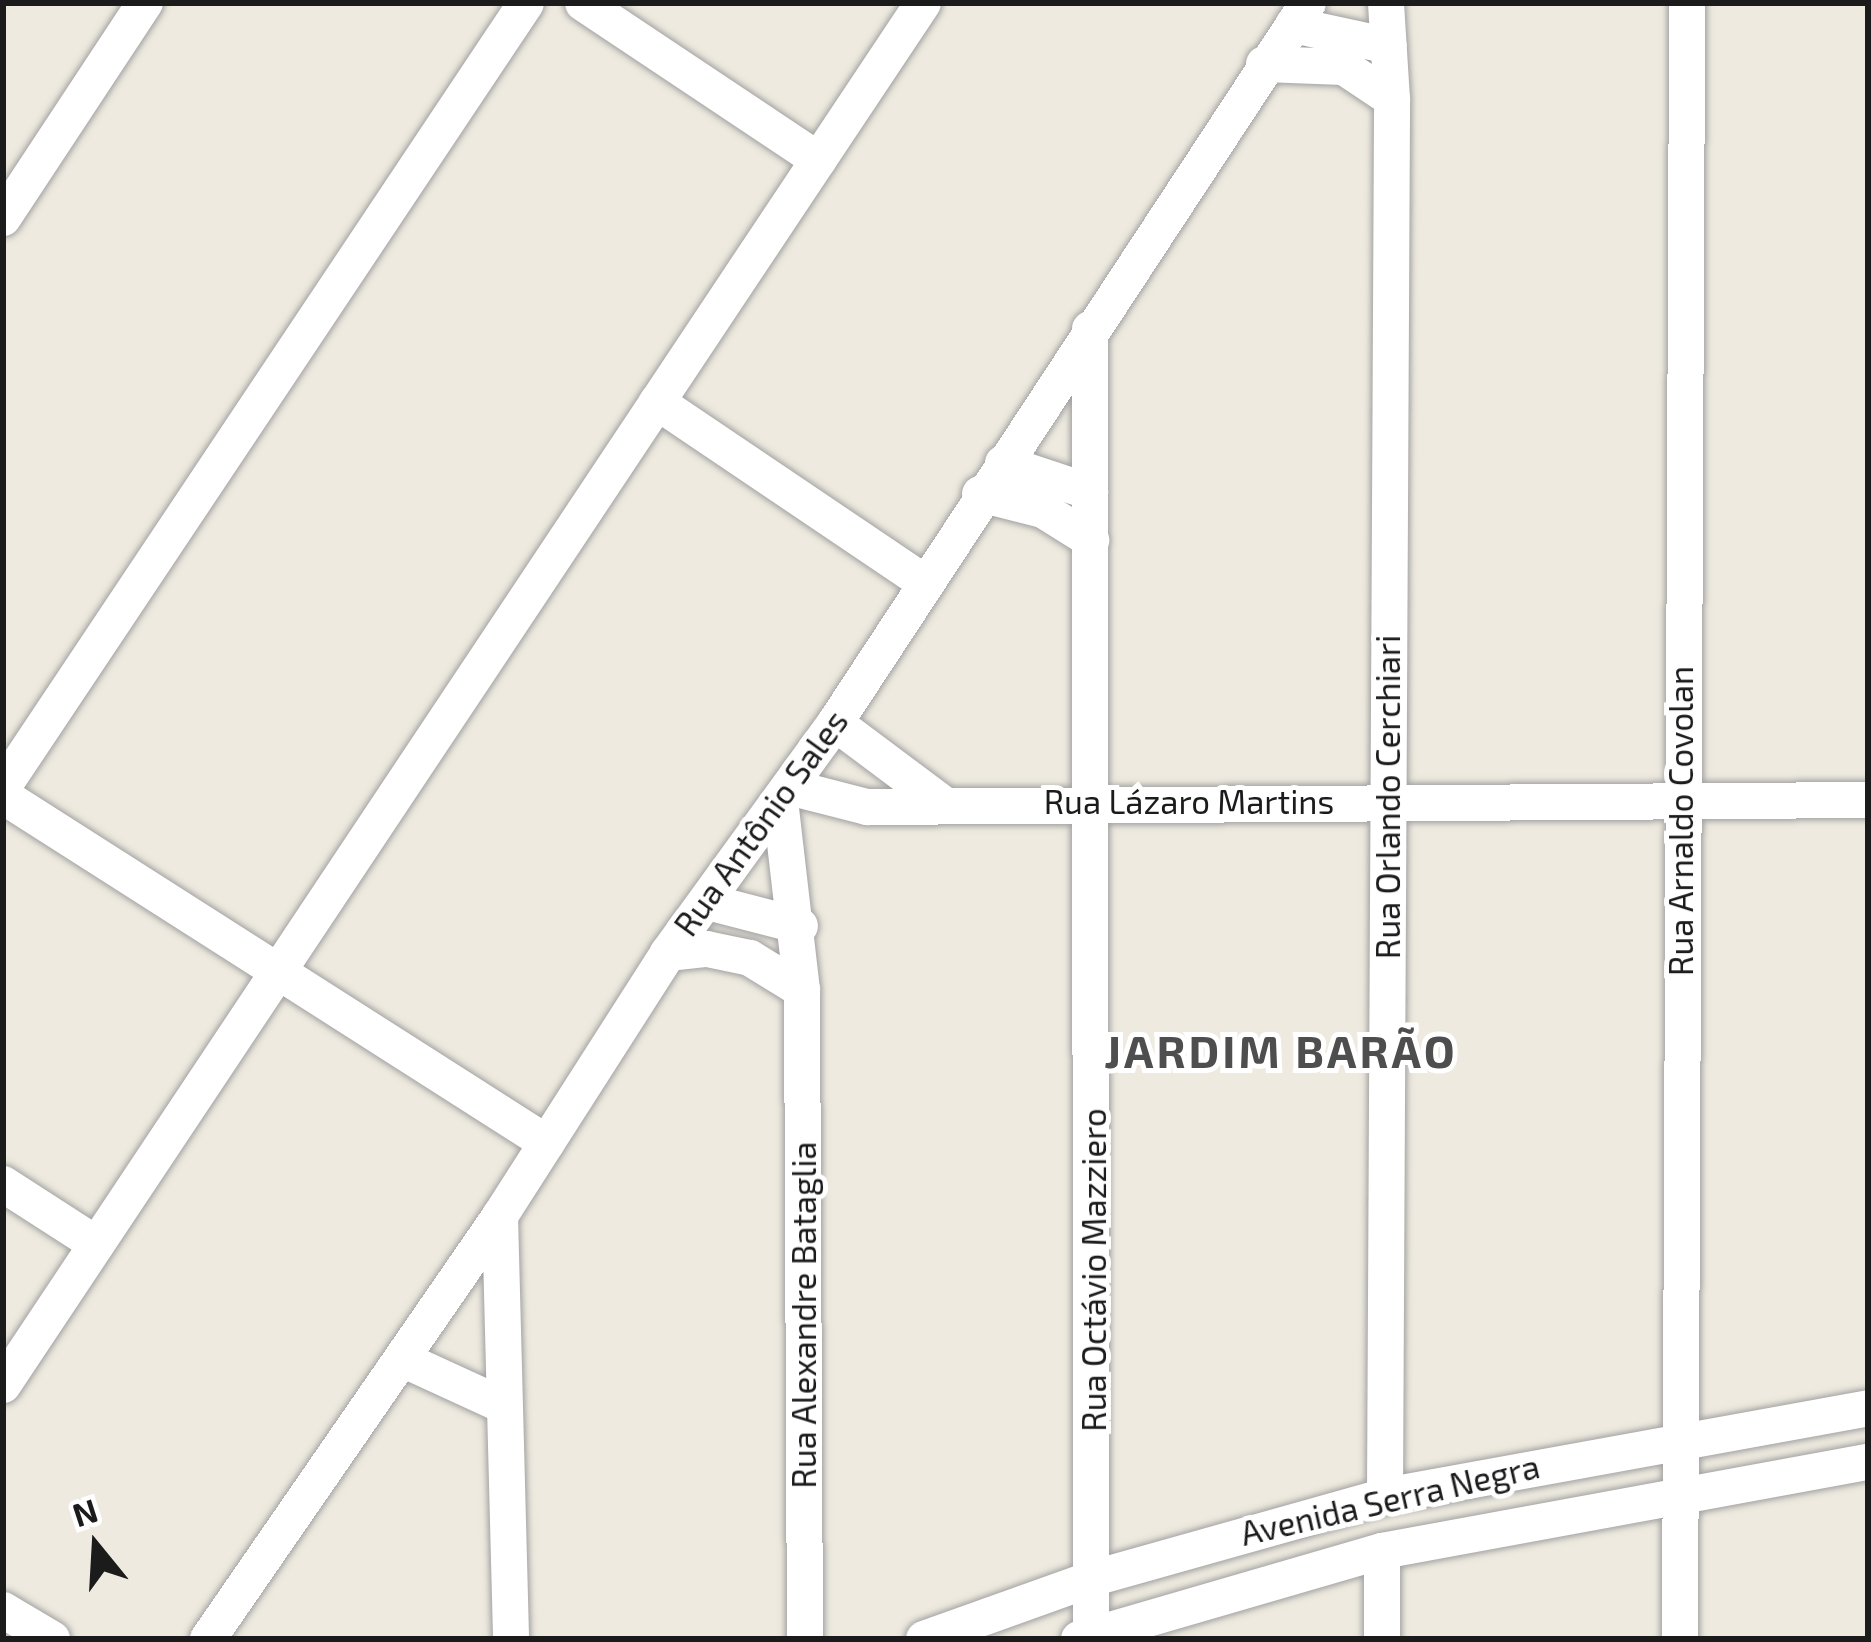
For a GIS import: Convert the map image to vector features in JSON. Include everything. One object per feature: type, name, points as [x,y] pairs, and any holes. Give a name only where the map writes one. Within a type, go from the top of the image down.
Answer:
[{"type":"street","points":[[3,218],[145,3]]},
{"type":"street","points":[[526,3],[3,792],[276,974],[547,1142]]},
{"type":"street","points":[[583,3],[818,160]]},
{"type":"street","points":[[3,1385],[922,3]]},
{"type":"street","name":"Rua Orlando Cerchiari","points":[[1385,1496],[1392,99],[1386,3]]},
{"type":"street","name":"Rua Arnaldo Covolan","points":[[1680,1639],[1687,3]]},
{"type":"street","points":[[1300,14],[1389,46]]},
{"type":"street","name":"Rua Antônio Sales","points":[[208,1639],[500,1216],[668,953],[835,723],[980,494],[1300,14]]},
{"type":"street","points":[[1264,64],[1344,67],[1392,99]]},
{"type":"street","name":"Rua Octávio Mazziero","points":[[1087,1637],[1094,1578],[1090,328]]},
{"type":"street","points":[[657,402],[924,582]]},
{"type":"street","points":[[1003,463],[1090,492]]},
{"type":"street","points":[[980,494],[1043,510],[1091,540]]},
{"type":"street","points":[[835,723],[942,803]]},
{"type":"street","name":"Rua Lázaro Martins","points":[[784,794],[867,807],[1868,800]]},
{"type":"street","name":"Rua Alexandre Bataglia","points":[[784,794],[800,926],[802,990],[805,1639]]},
{"type":"street","points":[[708,902],[800,926]]},
{"type":"street","points":[[668,953],[707,949],[750,958],[802,990]]},
{"type":"street","points":[[3,1184],[96,1244]]},
{"type":"street","points":[[500,1216],[511,1639]]},
{"type":"street","points":[[402,1359],[505,1406]]},
{"type":"street","name":"Avenida Serra Negra","points":[[924,1639],[1094,1578],[1385,1496],[1680,1438],[1868,1408]]},
{"type":"street","name":"Avenida Serra Negra","points":[[1087,1637],[1382,1551],[1679,1492],[1868,1462]]},
{"type":"street","points":[[1382,1551],[1382,1639]]},
{"type":"street","points":[[3,1610],[52,1639]]},
{"type":"district","name":"JARDIM BARÃO","points":[[1281,1051]]}]
